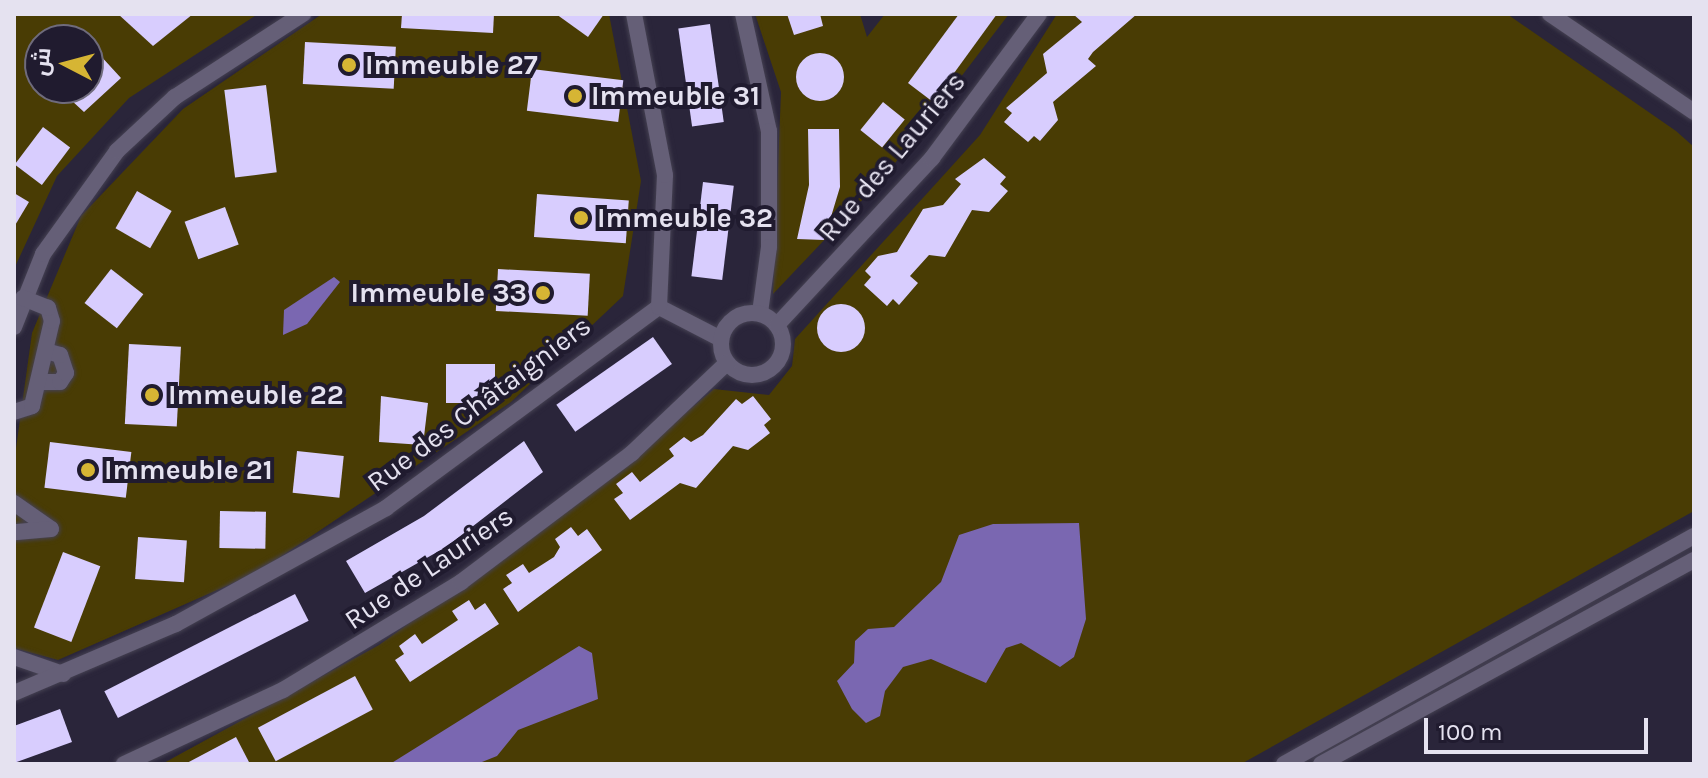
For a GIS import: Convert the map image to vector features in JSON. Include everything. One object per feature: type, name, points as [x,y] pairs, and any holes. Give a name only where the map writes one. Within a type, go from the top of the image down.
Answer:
[{"type":"street","points":[[14,327],[23,298],[66,218],[136,130],[303,14]]},
{"type":"street","points":[[634,14],[665,175],[659,307],[721,339]]},
{"type":"street","points":[[743,14],[769,131],[769,247],[760,313]]},
{"type":"street","name":"Rue des Lauriers","points":[[777,325],[932,158],[1039,14]]},
{"type":"street","points":[[1550,14],[1694,112]]},
{"type":"street","points":[[14,412],[30,409],[40,382],[51,314],[23,298]]},
{"type":"street","name":"Rue des Châtaigniers","points":[[14,693],[176,624],[386,508],[659,307]]},
{"type":"street","points":[[760,313],[777,325],[783,349],[769,370],[744,374],[727,363],[721,339],[733,319],[760,313]]},
{"type":"street","points":[[40,382],[60,382],[66,373],[60,355],[46,351]]},
{"type":"street","name":"Rue de Lauriers","points":[[124,764],[283,690],[461,582],[632,453],[727,363]]},
{"type":"street","points":[[14,503],[51,529],[14,532]]},
{"type":"street","points":[[1284,764],[1694,536]]},
{"type":"street","points":[[1321,764],[1694,560]]},
{"type":"street","points":[[14,657],[63,674]]},
{"type":"shaded area","points":[[14,14],[258,14],[129,98],[57,176],[14,269]]},
{"type":"shaded area","points":[[322,14],[609,14],[641,181],[623,296],[511,402],[258,572],[58,660],[14,648],[14,463],[32,333],[81,216],[183,109]]},
{"type":"shaded area","points":[[755,14],[860,14],[867,37],[885,14],[1009,14],[886,175],[773,294],[781,92]]},
{"type":"shaded area","points":[[1057,14],[1507,14],[1676,131],[1694,147],[1694,511],[1241,764],[162,764],[379,645],[595,489],[714,389],[769,395],[792,366],[795,339],[980,135]]},
{"type":"shaded area","points":[[334,277],[340,282],[307,324],[283,335],[284,310]]},
{"type":"shaded area","points":[[1079,523],[1086,619],[1074,657],[1060,667],[1021,643],[1006,648],[986,683],[931,659],[903,667],[885,691],[880,716],[866,723],[852,709],[837,681],[854,663],[855,641],[868,629],[894,627],[941,582],[959,535],[993,524]]},
{"type":"shaded area","points":[[579,646],[592,653],[598,699],[518,730],[497,756],[477,764],[390,764]]},
{"type":"building","points":[[118,14],[193,14],[153,46]]},
{"type":"building","points":[[402,14],[494,14],[493,33],[401,28]]},
{"type":"building","points":[[556,14],[604,14],[588,37]]},
{"type":"building","points":[[787,14],[820,14],[823,26],[794,35]]},
{"type":"building","points":[[959,14],[997,14],[933,102],[908,83]]},
{"type":"building","points":[[1073,14],[1137,14],[1093,52],[1088,59],[1096,66],[1053,102],[1058,120],[1040,141],[1034,136],[1028,142],[1004,122],[1012,113],[1006,108],[1047,73],[1043,54],[1082,22]]},
{"type":"building","points":[[710,24],[724,122],[692,126],[678,28]]},
{"type":"building","name":"Immeuble 27","points":[[305,42],[396,47],[394,89],[303,84]]},
{"type":"building","points":[[820,53],[837,60],[844,77],[837,94],[820,101],[803,94],[796,77],[803,60]]},
{"type":"building","points":[[104,59],[121,78],[104,94]]},
{"type":"building","name":"Immeuble 31","points":[[532,69],[623,80],[618,122],[527,111]]},
{"type":"building","points":[[266,85],[277,172],[235,177],[224,90]]},
{"type":"building","points":[[883,102],[905,120],[882,148],[860,130]]},
{"type":"building","points":[[75,104],[93,104],[84,112]]},
{"type":"building","points":[[43,127],[70,147],[42,185],[15,165]]},
{"type":"building","points":[[808,129],[839,129],[840,187],[824,240],[797,239],[809,185]]},
{"type":"building","points":[[984,158],[1006,177],[1000,184],[1008,191],[989,212],[972,210],[945,257],[929,255],[910,276],[918,283],[899,305],[893,299],[887,306],[864,285],[871,277],[865,271],[878,256],[897,252],[923,209],[943,205],[961,184],[955,179]]},
{"type":"building","points":[[703,182],[734,186],[722,280],[691,276]]},
{"type":"building","points":[[137,191],[172,211],[150,248],[116,228]]},
{"type":"building","points":[[14,193],[29,202],[14,227]]},
{"type":"building","name":"Immeuble 32","points":[[537,194],[629,200],[626,243],[534,237]]},
{"type":"building","points":[[225,207],[239,245],[198,259],[185,222]]},
{"type":"building","points":[[111,269],[143,294],[117,328],[85,303]]},
{"type":"building","name":"Immeuble 33","points":[[498,269],[590,274],[588,316],[496,311]]},
{"type":"building","points":[[841,304],[858,311],[865,328],[858,345],[841,352],[824,345],[817,328],[824,311]]},
{"type":"building","points":[[653,337],[672,364],[575,432],[556,405]]},
{"type":"building","name":"Immeuble 22","points":[[129,344],[181,347],[177,427],[125,424]]},
{"type":"building","points":[[446,364],[495,364],[495,403],[446,403]]},
{"type":"building","points":[[381,396],[428,403],[423,445],[379,442]]},
{"type":"building","points":[[753,396],[771,419],[764,425],[770,433],[748,450],[733,446],[696,488],[680,483],[630,520],[614,499],[623,493],[616,484],[632,472],[640,482],[674,456],[669,449],[684,437],[691,442],[703,435],[736,399],[742,404]]},
{"type":"building","points":[[524,441],[543,472],[446,547],[365,593],[346,561],[424,516]]},
{"type":"building","name":"Immeuble 21","points":[[50,442],[131,452],[126,498],[44,488]]},
{"type":"building","points":[[297,451],[344,456],[339,498],[293,493]]},
{"type":"building","points":[[220,511],[266,512],[265,549],[219,548]]},
{"type":"building","points":[[571,527],[578,536],[587,529],[602,550],[518,612],[503,589],[512,583],[506,575],[523,564],[529,573],[554,557],[560,547],[555,539]]},
{"type":"building","points":[[138,537],[187,540],[184,582],[135,579]]},
{"type":"building","points":[[63,552],[100,566],[71,642],[34,628]]},
{"type":"building","points":[[295,594],[309,621],[118,718],[104,691]]},
{"type":"building","points":[[469,600],[475,610],[485,603],[499,624],[410,682],[395,660],[404,654],[399,646],[415,634],[422,644],[458,620],[452,611]]},
{"type":"building","points":[[355,676],[373,710],[276,761],[258,728]]},
{"type":"building","points":[[60,709],[72,742],[14,763],[14,726]]},
{"type":"building","points":[[236,737],[250,764],[185,764]]},
{"type":"place","name":"Immeuble 27","points":[[349,65]]},
{"type":"place","name":"Immeuble 31","points":[[575,96]]},
{"type":"place","name":"Immeuble 32","points":[[581,218]]},
{"type":"place","name":"Immeuble 33","points":[[543,293]]},
{"type":"place","name":"Immeuble 22","points":[[152,395]]},
{"type":"place","name":"Immeuble 21","points":[[88,470]]}]
